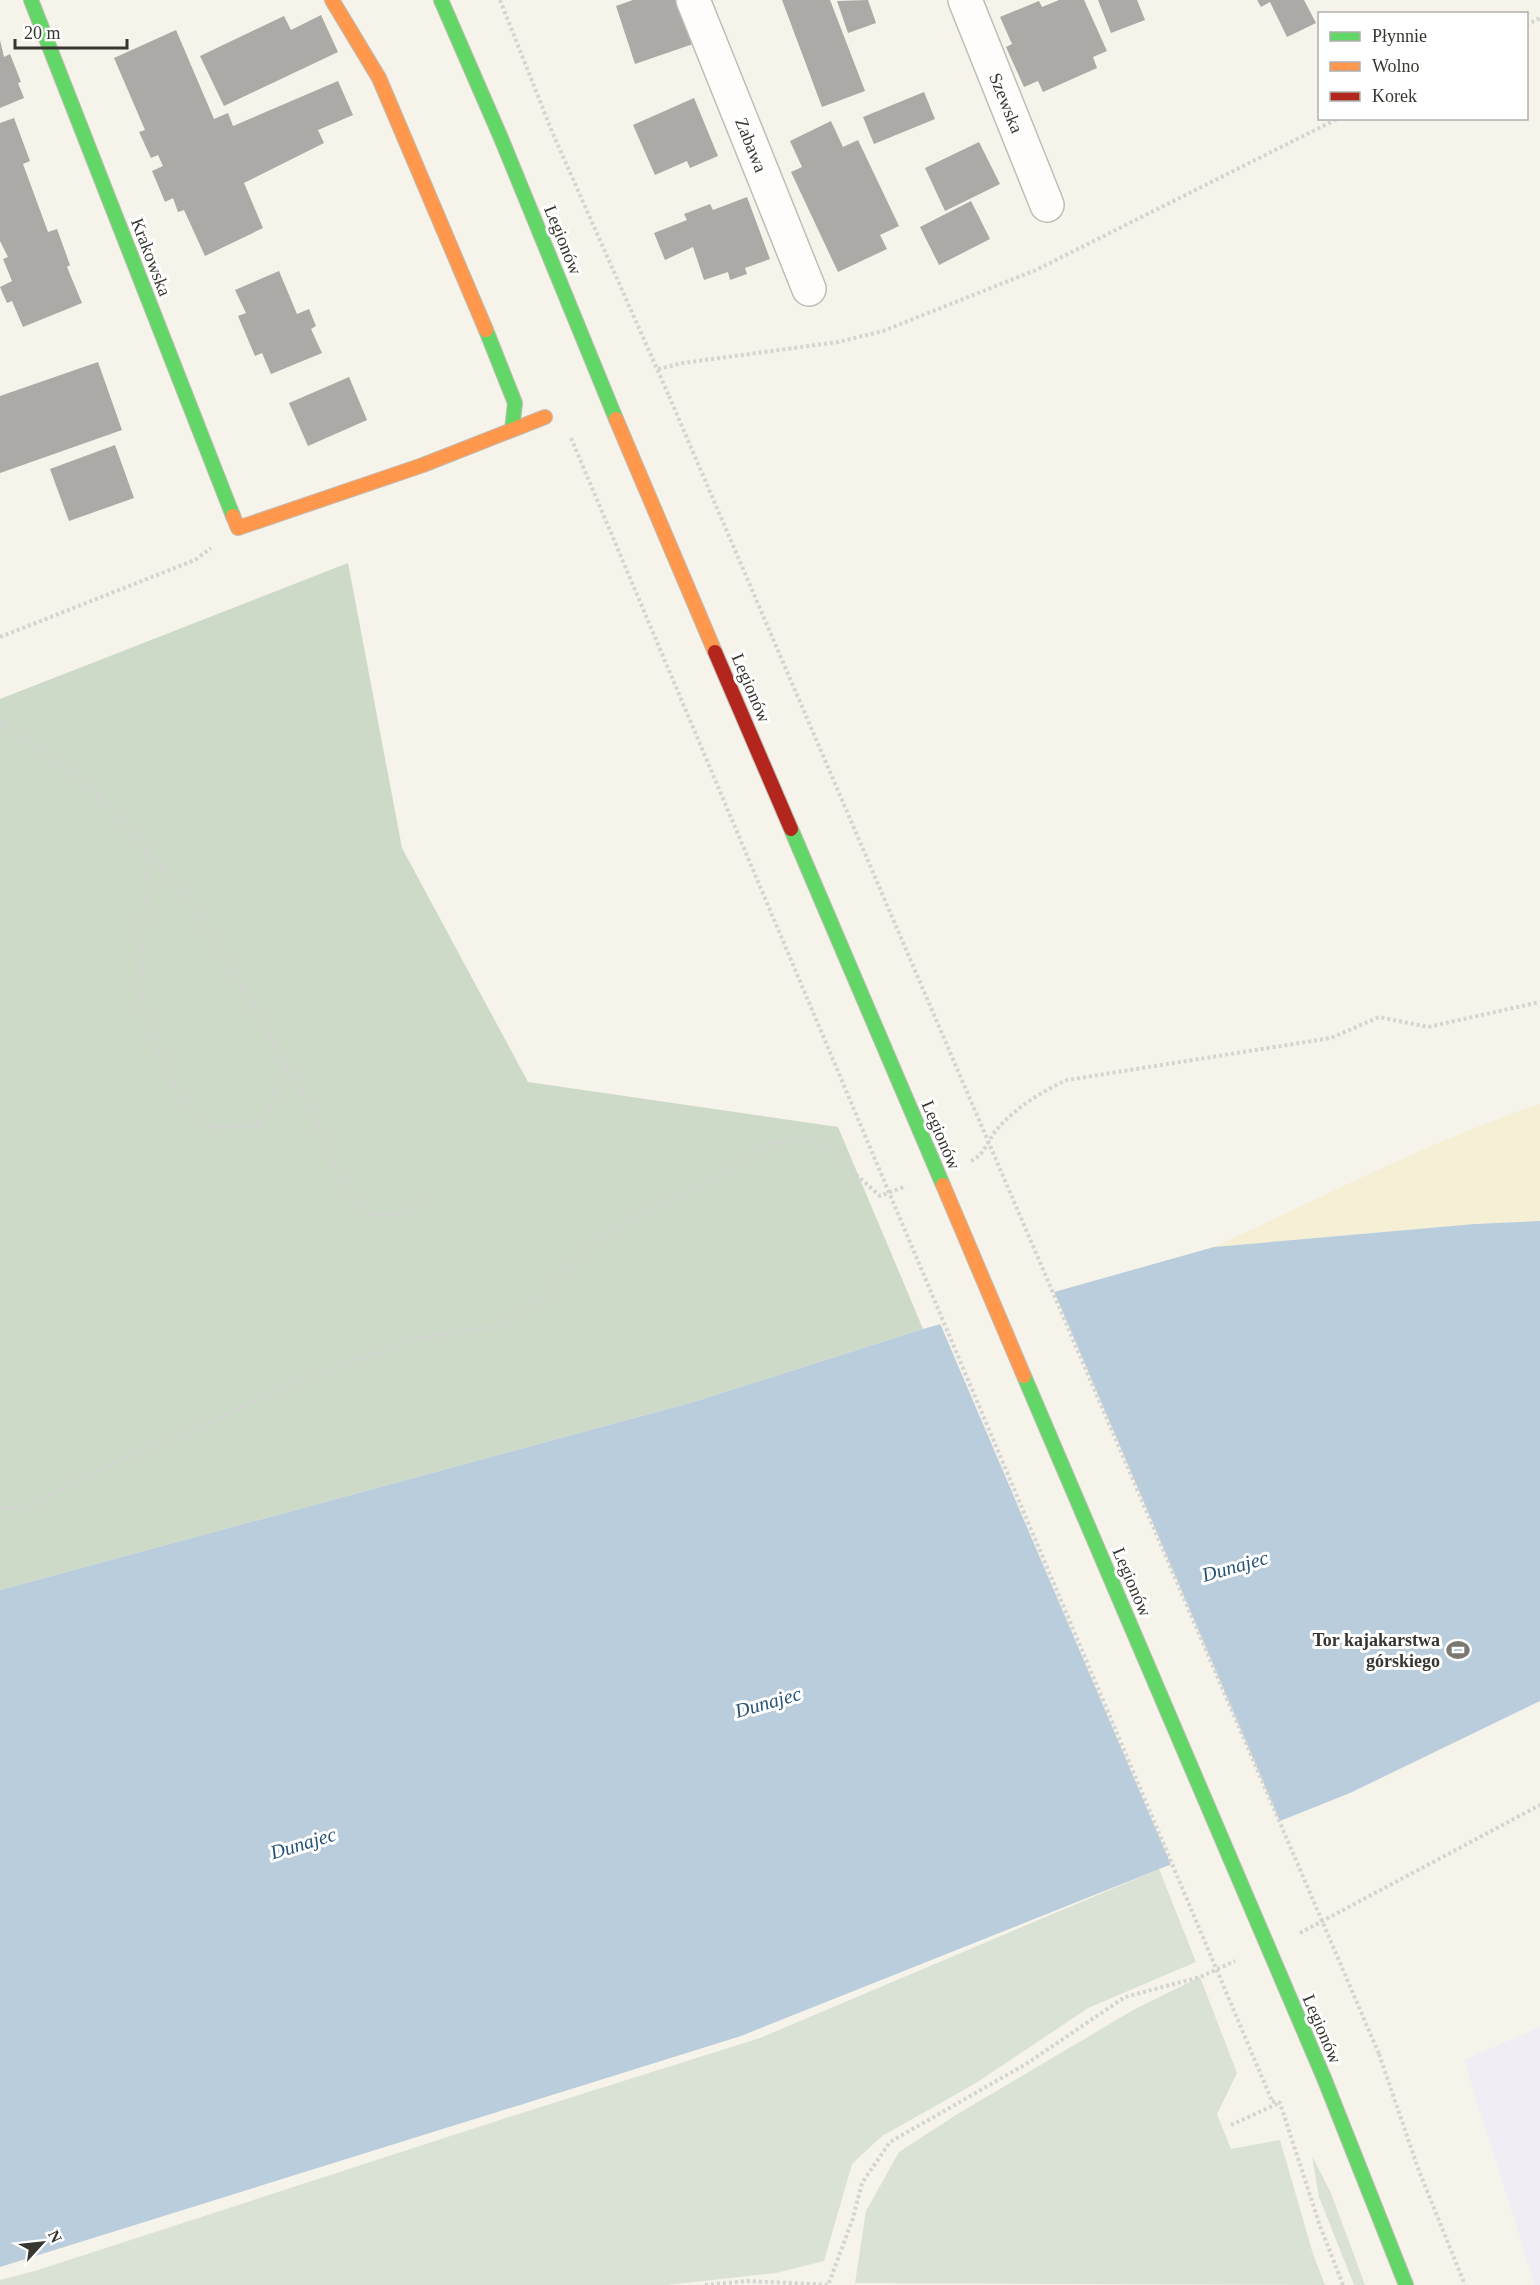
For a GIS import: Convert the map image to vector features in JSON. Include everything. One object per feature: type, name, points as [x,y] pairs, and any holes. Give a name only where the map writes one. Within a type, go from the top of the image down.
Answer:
[{"type":"main road","name":"Krakowska","points":[[31,0],[238,528]]},
{"type":"main road","points":[[332,0],[380,78],[502,368],[515,403],[512,430]]},
{"type":"main road","name":"Legionów","points":[[441,0],[501,138],[616,419],[1324,2078],[1406,2285]]},
{"type":"main road","points":[[238,528],[423,465],[545,417]]},
{"type":"street","name":"Zabawa","points":[[693,0],[809,289]]},
{"type":"street","name":"Szewska","points":[[964,0],[1047,205]]},
{"type":"path","points":[[500,0],[552,134],[658,369],[1379,2054],[1419,2172],[1465,2285]]},
{"type":"path","points":[[658,369],[683,363],[838,342],[894,327],[1036,270],[1335,120]]},
{"type":"path","points":[[571,438],[1272,2100],[1280,2103]]},
{"type":"path","points":[[0,637],[195,560],[238,528]]},
{"type":"path","points":[[0,722],[87,783],[147,847],[192,905],[242,986],[315,1117],[330,1157],[348,1193],[373,1214],[397,1215],[426,1198]]},
{"type":"path","points":[[147,847],[146,901],[139,986],[146,1024],[158,1048],[167,1076],[194,1116],[215,1128],[259,1125],[270,1112],[284,1061]]},
{"type":"path","points":[[968,1162],[979,1158],[997,1129],[1042,1091],[1068,1080],[1331,1038],[1379,1017],[1428,1027],[1540,1002]]},
{"type":"path","points":[[0,1509],[34,1506],[72,1482],[311,1377],[414,1339],[490,1328],[541,1301],[588,1247],[640,1214],[715,1179],[773,1143],[815,1138],[880,1196],[913,1183]]},
{"type":"path","points":[[1301,1932],[1540,1805]]},
{"type":"path","points":[[705,2285],[747,2281],[830,2284],[854,2218],[862,2183],[890,2142],[1026,2064],[1125,1997],[1200,1977],[1218,1969]]},
{"type":"path","points":[[1231,2125],[1280,2103]]},
{"type":"path","points":[[1280,2103],[1342,2285]]},
{"type":"shaded area","points":[[1159,1869],[1196,1962],[1088,2008],[976,2083],[882,2136],[852,2164],[824,2261],[776,2273],[667,2285],[0,2285],[0,2280],[38,2270],[760,2038]]},
{"type":"shaded area","points":[[1200,1977],[1237,2073],[1217,2114],[1231,2149],[1280,2140],[1313,2254],[1325,2285],[855,2283],[866,2211],[899,2152],[956,2115],[1135,2009]]},
{"type":"shaded area","points":[[1540,2027],[1540,2285],[1535,2285],[1464,2060]]},
{"type":"shaded area","points":[[1312,2156],[1331,2193],[1365,2285],[1354,2285],[1319,2197]]},
{"type":"green space","points":[[348,563],[402,848],[528,1082],[838,1127],[923,1329],[690,1403],[0,1590],[0,699]]},
{"type":"sand","points":[[1540,1104],[1540,1221],[1475,1224],[1214,1247],[1457,1135]]},
{"type":"water","name":"Dunajec","points":[[1540,1221],[1540,1701],[1350,1793],[741,2036],[0,2267],[0,1590],[690,1403],[923,1329],[1214,1247],[1475,1224]]},
{"type":"pier","points":[[1053,1289],[1281,1824],[1172,1867],[939,1321]]},
{"type":"building","points":[[633,0],[678,0],[693,44],[635,64],[616,6]]},
{"type":"building","points":[[782,0],[830,0],[865,91],[822,107]]},
{"type":"building","points":[[868,0],[876,23],[848,33],[837,1]]},
{"type":"building","points":[[1059,0],[1084,0],[1107,51],[1093,57],[1097,68],[1043,92],[1038,81],[1024,87],[1006,47],[1012,44],[1000,17],[1039,1],[1042,7]]},
{"type":"building","points":[[1098,0],[1137,0],[1145,20],[1111,33]]},
{"type":"building","points":[[1257,0],[1304,0],[1316,23],[1287,37],[1270,2],[1261,7]]},
{"type":"building","points":[[321,15],[338,52],[224,106],[200,56],[284,16],[291,30]]},
{"type":"building","points":[[176,30],[214,119],[228,113],[233,126],[338,81],[353,115],[318,130],[324,143],[244,183],[263,228],[205,256],[184,210],[178,212],[173,198],[165,202],[152,171],[163,166],[158,155],[151,158],[139,132],[145,130],[114,58]]},
{"type":"building","points":[[0,40],[4,57],[10,54],[21,82],[18,83],[24,98],[0,108]]},
{"type":"building","points":[[924,92],[935,119],[874,144],[863,117]]},
{"type":"building","points":[[694,98],[718,156],[690,168],[687,161],[655,175],[633,125]]},
{"type":"building","points":[[14,118],[30,161],[23,164],[48,232],[57,229],[70,265],[67,267],[82,303],[23,327],[12,301],[7,303],[0,287],[12,281],[3,259],[8,257],[0,241],[0,123]]},
{"type":"building","points":[[831,121],[843,147],[858,140],[899,226],[880,235],[887,249],[838,272],[791,172],[802,167],[790,141]]},
{"type":"building","points":[[979,142],[1000,184],[945,211],[925,168]]},
{"type":"building","points":[[747,197],[770,259],[745,268],[747,274],[730,280],[728,272],[704,280],[693,247],[665,260],[654,233],[687,220],[684,214],[710,204],[713,210]]},
{"type":"building","points":[[971,201],[990,239],[939,265],[920,227]]},
{"type":"building","points":[[279,271],[297,314],[309,309],[316,326],[311,329],[322,353],[271,374],[262,353],[255,356],[238,316],[246,313],[235,290]]},
{"type":"building","points":[[98,362],[122,430],[0,473],[0,396]]},
{"type":"building","points":[[349,377],[367,420],[308,446],[289,403]]},
{"type":"building","points":[[115,445],[134,498],[69,521],[50,469]]},
{"type":"traffic: fast","points":[[31,0],[233,516]]},
{"type":"traffic: fast","points":[[441,0],[501,138],[616,419]]},
{"type":"traffic: fast","points":[[486,330],[515,403],[512,430]]},
{"type":"traffic: fast","points":[[791,829],[943,1185]]},
{"type":"traffic: fast","points":[[1024,1376],[1324,2078]]},
{"type":"traffic: fast","points":[[1324,2078],[1406,2285]]},
{"type":"traffic: slow","points":[[332,0],[379,78],[486,330]]},
{"type":"traffic: slow","points":[[233,516],[238,528],[423,465],[545,417]]},
{"type":"traffic: slow","points":[[616,419],[715,652]]},
{"type":"traffic: slow","points":[[943,1185],[1024,1376]]},
{"type":"traffic: jam","points":[[715,652],[791,829]]},
{"type":"place","name":"Tor kajakarstwa górskiego","points":[[1458,1650]]}]
